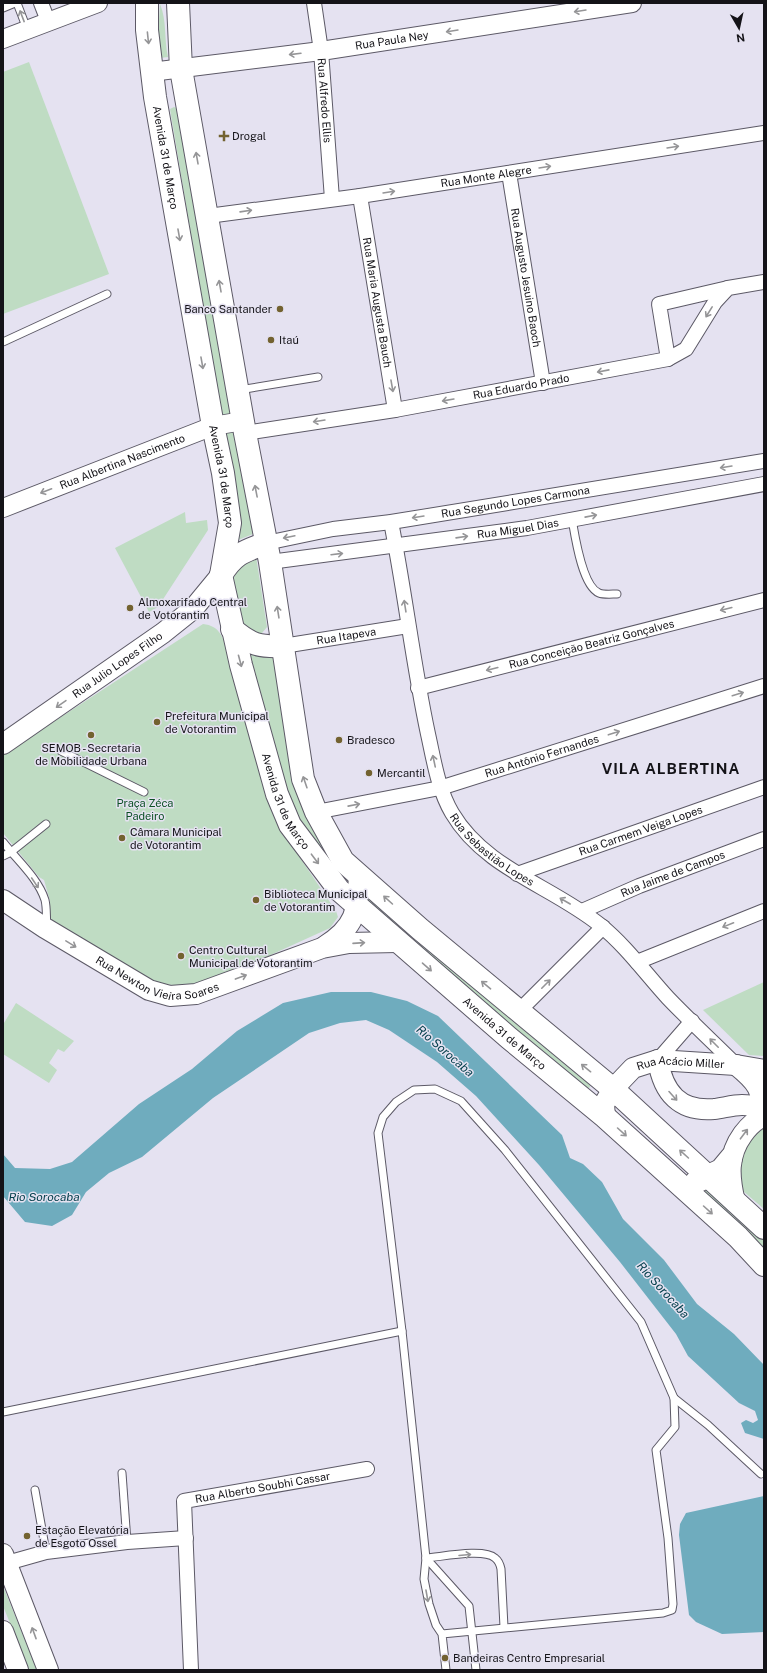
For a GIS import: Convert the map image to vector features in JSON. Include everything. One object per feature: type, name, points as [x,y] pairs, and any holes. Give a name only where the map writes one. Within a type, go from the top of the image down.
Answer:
[{"type":"highway","name":"Avenida 31 de Março","points":[[147,3],[147,30],[151,72],[213,426],[223,473],[230,523],[221,575],[232,629],[273,779],[290,825],[339,890],[509,1038],[605,1117],[738,1237],[764,1265]]},
{"type":"highway","name":"Avenida 31 de Março","points":[[175,7],[182,69],[244,427],[268,553],[303,779],[316,812],[343,860],[359,875],[518,1012],[613,1089],[764,1228]]},
{"type":"highway","points":[[221,575],[230,561],[241,552],[268,553]]},
{"type":"highway","points":[[232,629],[247,641],[255,645],[283,646]]},
{"type":"highway","points":[[679,1184],[696,1182],[710,1177],[721,1170],[731,1158]]},
{"type":"main road","name":"Rua Julio Lopes Filho","points":[[3,744],[163,633],[193,609],[221,575]]},
{"type":"main road","points":[[322,948],[346,930],[358,906],[359,875]]},
{"type":"main road","name":"Rua Newton Vieira Soares","points":[[3,900],[47,930],[149,990],[170,996],[196,994],[322,948]]},
{"type":"main road","points":[[322,948],[350,944],[397,942]]},
{"type":"main road","points":[[658,1060],[661,1075],[669,1092],[678,1101],[686,1105],[698,1109],[741,1105],[763,1112]]},
{"type":"main road","name":"Rua Acácio Miller","points":[[605,1117],[604,1104],[613,1089],[633,1068],[658,1060],[736,1065],[764,1070]]},
{"type":"main road","points":[[735,1202],[731,1182],[731,1158],[738,1141],[751,1124],[763,1112],[762,1097],[758,1086],[750,1076],[736,1065]]},
{"type":"main road","points":[[5,1558],[48,1670]]},
{"type":"main road","points":[[3,1632],[18,1670]]},
{"type":"street","points":[[41,3],[48,22]]},
{"type":"street","points":[[3,39],[98,3]]},
{"type":"street","name":"Rua Alfredo Ellis","points":[[314,3],[321,51],[332,199]]},
{"type":"street","name":"Rua Paula Ney","points":[[151,72],[321,51],[632,3]]},
{"type":"street","name":"Rua Monte Alegre","points":[[208,216],[360,196],[764,133]]},
{"type":"street","name":"Rua Augusto Jesuino Baoch","points":[[509,173],[543,383]]},
{"type":"street","name":"Rua Maria Augusta Bauch","points":[[360,196],[396,410]]},
{"type":"street","points":[[668,359],[659,304],[728,288],[764,282]]},
{"type":"street","name":"Rua Eduardo Prado","points":[[244,427],[396,410],[668,359],[686,349],[715,302],[728,288]]},
{"type":"street","name":"Rua Albertina Nascimento","points":[[3,508],[213,426],[244,427]]},
{"type":"street","name":"Rua Segundo Lopes Carmona","points":[[268,553],[334,529],[391,522],[764,461]]},
{"type":"street","name":"Rua Miguel Dias","points":[[268,553],[396,546],[527,528],[764,484]]},
{"type":"street","name":"Rua Sebastião Lopes","points":[[391,522],[418,688],[440,788],[452,813],[471,838],[490,854],[517,874],[582,911],[602,927],[637,962],[668,997],[736,1065]]},
{"type":"street","name":"Rua Conceição Beatriz Gonçalves","points":[[418,688],[764,600]]},
{"type":"street","name":"Rua Itapeva","points":[[283,646],[408,626]]},
{"type":"street","name":"Rua Antônio Fernandes","points":[[316,812],[440,788],[764,686]]},
{"type":"street","name":"Rua Carmem Veiga Lopes","points":[[517,874],[764,787]]},
{"type":"street","name":"Rua Jaime de Campos","points":[[582,911],[639,886],[764,839]]},
{"type":"street","points":[[637,962],[764,911]]},
{"type":"street","points":[[518,1012],[602,927]]},
{"type":"street","points":[[658,1060],[692,1021]]},
{"type":"street","name":"Rua Alberto Soubhi Cassar","points":[[191,1670],[184,1501],[367,1469]]},
{"type":"street","points":[[5,1558],[127,1542],[186,1538]]},
{"type":"lane","points":[[3,8],[16,3],[27,30]]},
{"type":"lane","points":[[3,342],[107,294]]},
{"type":"lane","points":[[238,390],[318,377]]},
{"type":"lane","points":[[572,519],[579,558],[592,587],[598,593],[617,594]]},
{"type":"lane","points":[[61,751],[144,792]]},
{"type":"lane","points":[[3,856],[11,852],[46,824]]},
{"type":"lane","points":[[3,842],[29,873],[42,893],[46,902],[47,930]]},
{"type":"lane","points":[[442,1634],[664,1613],[672,1610],[673,1604],[668,1538],[656,1450],[674,1427],[674,1398],[641,1322],[505,1150],[461,1101],[435,1089],[414,1090],[396,1102],[383,1117],[378,1133],[402,1331],[426,1558],[424,1579],[428,1604],[436,1625],[442,1634],[446,1670]]},
{"type":"lane","points":[[3,1412],[402,1331]]},
{"type":"lane","points":[[674,1398],[708,1426],[761,1474]]},
{"type":"lane","points":[[122,1473],[127,1542]]},
{"type":"lane","points":[[35,1490],[46,1552]]},
{"type":"lane","points":[[426,1558],[480,1553],[495,1557],[500,1562],[501,1568],[504,1627]]},
{"type":"lane","points":[[426,1558],[469,1606],[476,1670]]},
{"type":"green space","points":[[160,4],[165,23],[168,57],[160,58],[158,35]]},
{"type":"green space","points":[[29,62],[109,274],[3,314],[3,72]]},
{"type":"green space","points":[[174,107],[176,108],[233,420],[222,420],[170,109]]},
{"type":"green space","points":[[234,428],[253,534],[233,542],[224,429]]},
{"type":"green space","points":[[185,512],[186,523],[207,520],[208,530],[158,607],[149,612],[115,548]]},
{"type":"green space","points":[[256,556],[267,627],[262,633],[257,635],[244,625],[233,586],[235,570]]},
{"type":"green space","name":"Praça Zéca Padeiro","points":[[203,624],[217,629],[229,649],[288,840],[336,911],[338,917],[330,928],[235,971],[197,984],[183,986],[153,983],[50,920],[50,901],[44,880],[39,877],[3,833],[3,755]]},
{"type":"green space","points":[[243,648],[276,652],[293,757],[345,873],[344,887],[291,813]]},
{"type":"green space","points":[[373,892],[592,1083],[588,1090],[364,901]]},
{"type":"green space","points":[[764,982],[764,1056],[749,1055],[703,1010]]},
{"type":"green space","points":[[16,1003],[74,1041],[64,1052],[58,1049],[49,1063],[57,1070],[49,1083],[3,1054],[3,1023]]},
{"type":"green space","points":[[764,1126],[764,1209],[743,1191],[738,1163],[748,1138]]},
{"type":"green space","points":[[706,1187],[764,1238],[764,1249],[700,1190]]},
{"type":"green space","points":[[3,1586],[37,1670],[29,1670],[3,1606]]},
{"type":"water","name":"Rio Sorocaba","points":[[331,992],[371,992],[407,1001],[438,1016],[562,1135],[570,1158],[583,1164],[602,1182],[623,1219],[664,1260],[697,1304],[734,1334],[764,1365],[764,1439],[745,1433],[741,1423],[746,1420],[753,1423],[758,1420],[755,1411],[739,1403],[688,1356],[676,1334],[620,1262],[539,1165],[476,1096],[437,1062],[389,1030],[366,1020],[340,1023],[309,1033],[213,1098],[142,1157],[109,1173],[86,1192],[72,1215],[52,1226],[25,1222],[3,1196],[3,1154],[15,1168],[50,1169],[72,1162],[139,1104],[192,1069],[237,1031],[283,1003]]},
{"type":"water","points":[[764,1496],[764,1632],[722,1634],[696,1622],[689,1615],[679,1535],[680,1524],[686,1513]]},
{"type":"place","name":"Drogal","points":[[224,136]]},
{"type":"place","name":"Banco Santander","points":[[280,309]]},
{"type":"place","name":"Itaú","points":[[271,340]]},
{"type":"place","name":"Almoxarifado Central de Votorantim","points":[[130,608]]},
{"type":"place","name":"Prefeitura Municipal de Votorantim","points":[[157,722]]},
{"type":"place","name":"SEMOB - Secretaria de Mobilidade Urbana","points":[[91,735]]},
{"type":"place","name":"Bradesco","points":[[339,740]]},
{"type":"place","name":"Mercantil","points":[[369,773]]},
{"type":"place","name":"Câmara Municipal de Votorantim","points":[[122,838]]},
{"type":"place","name":"Biblioteca Municipal de Votorantim","points":[[256,900]]},
{"type":"place","name":"Centro Cultural Municipal de Votorantim","points":[[181,956]]},
{"type":"place","name":"Estação Elevatória de Esgoto Ossel","points":[[27,1536]]},
{"type":"place","name":"Bandeiras Centro Empresarial","points":[[445,1658]]},
{"type":"district","name":"VILA ALBERTINA","points":[[671,768]]}]
